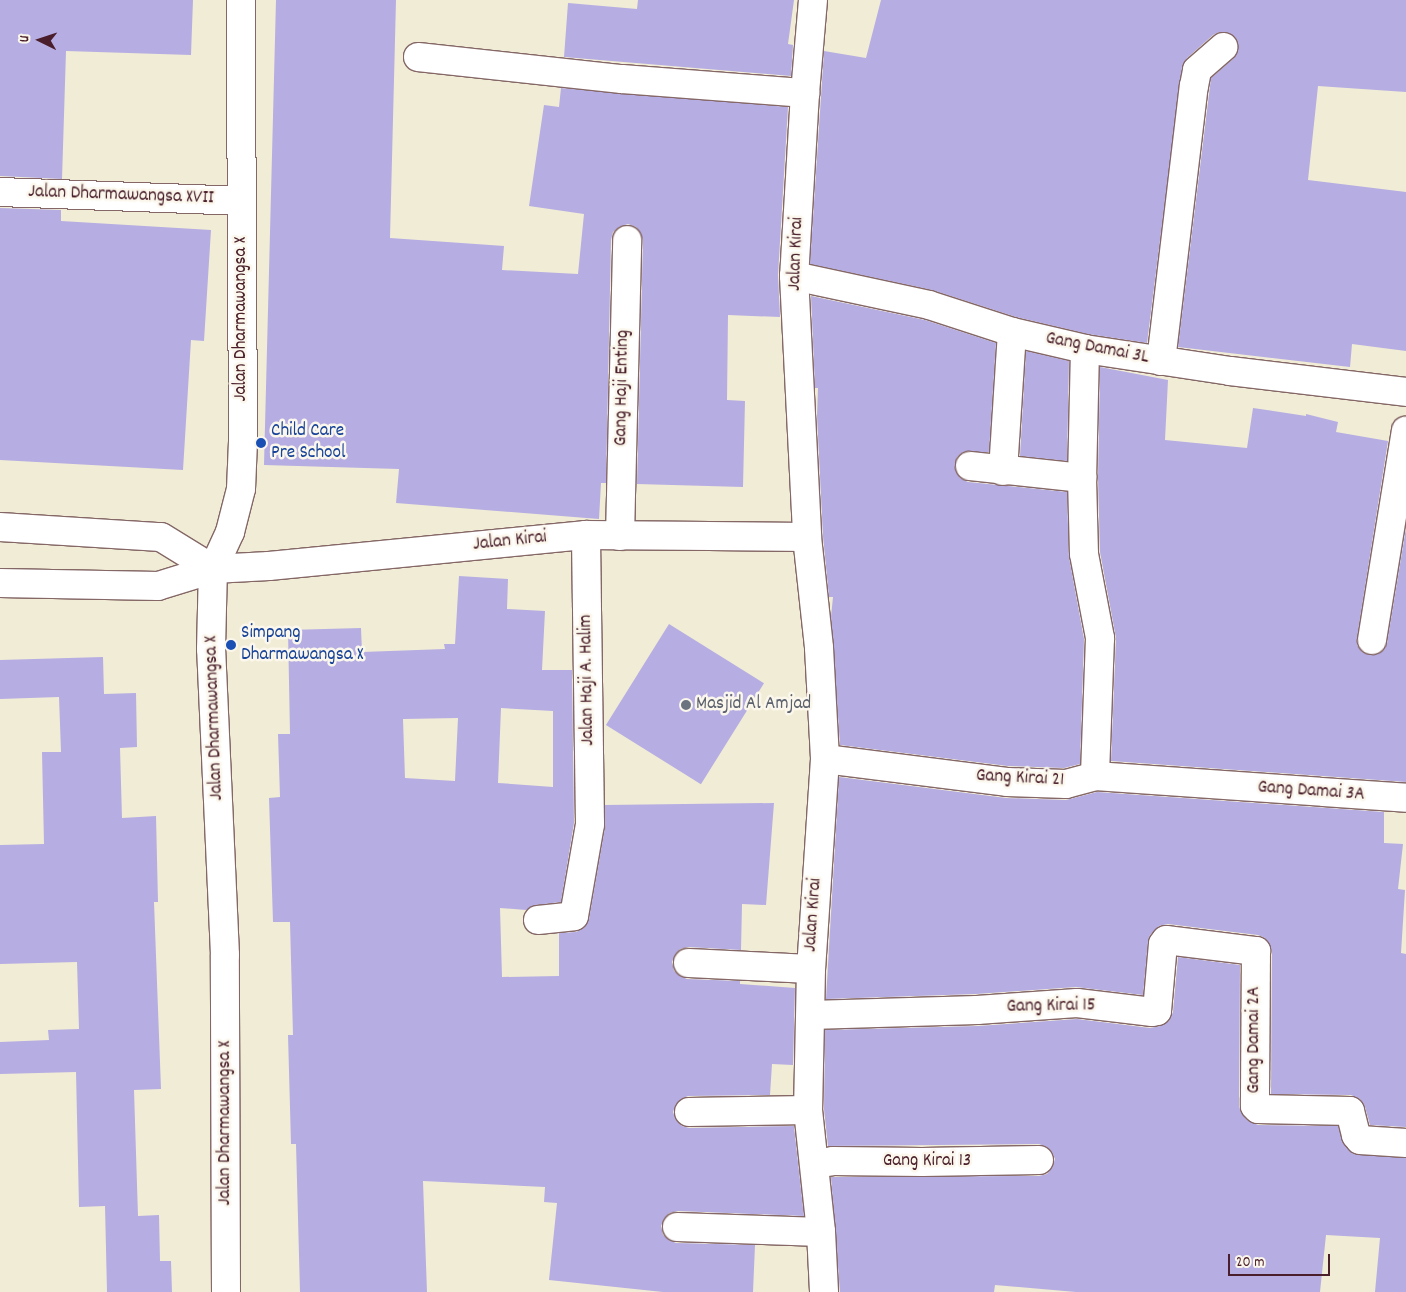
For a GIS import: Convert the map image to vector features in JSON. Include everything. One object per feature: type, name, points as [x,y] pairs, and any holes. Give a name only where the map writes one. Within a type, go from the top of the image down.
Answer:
[{"type":"street","name":"Jalan Dharmawangsa X","points":[[226,1292],[226,955],[211,649],[213,569],[230,532],[241,489],[243,442],[241,0]]},
{"type":"street","name":"Jalan Kirai","points":[[813,0],[805,93],[794,276],[808,537],[819,648],[825,759],[811,969],[808,1110],[821,1232],[824,1292]]},
{"type":"street","points":[[1161,361],[1197,70],[1223,47]]},
{"type":"street","points":[[418,56],[612,78],[805,93]]},
{"type":"street","name":"Jalan Dharmawangsa XVII","points":[[0,192],[241,201]]},
{"type":"street","name":"Gang Haji Enting","points":[[620,536],[627,240]]},
{"type":"street","name":"Gang Damai 3L","points":[[794,276],[929,305],[1012,332],[1085,349],[1161,361],[1406,392]]},
{"type":"street","points":[[1003,471],[1012,332]]},
{"type":"street","points":[[1085,349],[1082,478],[1084,554],[1100,638],[1095,776]]},
{"type":"street","points":[[1372,640],[1406,431]]},
{"type":"street","points":[[970,466],[1082,478]]},
{"type":"street","points":[[0,528],[162,537],[213,569]]},
{"type":"street","name":"Jalan Kirai","points":[[0,584],[158,586],[213,569],[269,566],[586,535],[808,537]]},
{"type":"street","name":"Jalan Haji A. Halim","points":[[538,920],[574,916],[590,824],[586,535]]},
{"type":"street","name":"Gang Kirai 21","points":[[825,759],[1007,782],[1066,784],[1095,776],[1216,786]]},
{"type":"street","name":"Gang Damai 3A","points":[[1216,786],[1406,798]]},
{"type":"street","name":"Gang Kirai 15","points":[[811,1015],[977,1010],[1077,1003],[1152,1012],[1157,1011],[1163,944],[1166,940],[1256,951]]},
{"type":"street","name":"Gang Damai 2A","points":[[1256,951],[1255,1106],[1258,1109],[1350,1111],[1356,1135],[1360,1140],[1406,1143]]},
{"type":"street","points":[[688,963],[811,969]]},
{"type":"street","points":[[689,1112],[808,1110]]},
{"type":"street","name":"Gang Kirai 13","points":[[815,1164],[833,1161],[1039,1160]]},
{"type":"street","points":[[677,1227],[821,1232]]},
{"type":"building","points":[[0,0],[193,0],[191,55],[66,51],[62,179],[0,176]]},
{"type":"building","points":[[276,0],[396,0],[390,238],[504,246],[502,270],[578,274],[584,214],[529,206],[544,105],[559,107],[561,88],[788,107],[778,275],[780,317],[728,315],[727,400],[745,401],[743,487],[637,484],[643,240],[636,227],[628,224],[619,227],[613,232],[611,240],[606,483],[601,483],[599,519],[396,503],[399,469],[264,465]]},
{"type":"building","points":[[638,0],[794,0],[788,44],[793,45],[791,76],[564,57],[568,3],[637,9]]},
{"type":"building","points":[[881,0],[1406,0],[1406,92],[1318,86],[1308,180],[1406,192],[1406,351],[1352,344],[1350,367],[1178,347],[1211,78],[1233,59],[1238,51],[1235,37],[1227,32],[1219,32],[1213,35],[1187,58],[1182,67],[1147,343],[1088,334],[1016,317],[932,290],[810,264],[824,51],[866,58]]},
{"type":"building","points":[[0,208],[61,210],[61,221],[211,230],[204,341],[191,340],[183,470],[0,460]]},
{"type":"building","points":[[811,296],[925,320],[996,343],[989,452],[963,452],[957,457],[955,464],[956,472],[960,478],[968,482],[1067,492],[1069,557],[1084,639],[1080,764],[1064,768],[1008,766],[840,745],[831,617],[833,597],[829,597],[823,536],[817,416],[818,388],[815,388]]},
{"type":"building","points":[[1026,351],[1069,361],[1067,461],[1020,456]]},
{"type":"building","points":[[1100,367],[1168,380],[1165,440],[1247,448],[1253,408],[1306,416],[1306,414],[1338,422],[1336,432],[1388,441],[1357,645],[1362,652],[1369,655],[1378,654],[1384,650],[1387,643],[1406,528],[1406,782],[1111,761],[1116,638],[1100,552],[1098,478]]},
{"type":"building","points":[[459,576],[508,579],[507,609],[545,611],[542,670],[572,670],[574,823],[561,902],[536,905],[526,910],[500,908],[502,977],[559,976],[559,933],[576,932],[584,928],[589,919],[605,827],[605,805],[774,803],[766,905],[742,904],[741,950],[688,947],[680,949],[672,962],[674,971],[687,979],[740,981],[740,984],[795,988],[793,1065],[772,1064],[770,1095],[688,1096],[676,1104],[673,1112],[676,1120],[682,1126],[689,1128],[794,1126],[804,1216],[678,1211],[669,1213],[661,1226],[663,1235],[676,1243],[755,1245],[753,1292],[663,1292],[549,1280],[557,1203],[544,1202],[545,1187],[423,1181],[427,1292],[300,1292],[296,1144],[291,1144],[288,1035],[293,1035],[290,922],[273,922],[269,798],[280,797],[278,734],[290,734],[288,630],[361,628],[362,652],[445,649],[444,644],[455,644]],"holes":[[[501,708],[553,711],[553,787],[498,783]],[[458,718],[455,781],[405,778],[403,719]]]},
{"type":"building","name":"Masjid Al Amjad","points":[[669,624],[764,683],[701,784],[606,725]]},
{"type":"building","points":[[103,657],[104,694],[136,693],[137,747],[120,748],[122,818],[156,816],[158,902],[154,902],[161,1089],[134,1090],[138,1216],[159,1215],[160,1261],[171,1261],[172,1292],[107,1292],[105,1206],[79,1207],[76,1072],[0,1074],[0,1042],[49,1040],[48,1030],[79,1029],[77,962],[0,964],[0,845],[44,844],[42,752],[61,752],[59,697],[0,699],[0,660]]},
{"type":"building","points":[[839,777],[1006,798],[1066,800],[1097,792],[1384,812],[1384,843],[1403,844],[1398,889],[1405,890],[1401,953],[1406,954],[1406,1127],[1370,1125],[1365,1107],[1360,1099],[1351,1095],[1271,1094],[1272,951],[1265,938],[1258,935],[1168,924],[1159,926],[1150,935],[1148,942],[1143,995],[1076,987],[976,994],[826,999]]},
{"type":"building","points":[[1178,957],[1240,965],[1239,1106],[1247,1120],[1258,1125],[1338,1126],[1344,1144],[1353,1154],[1406,1158],[1406,1292],[1375,1292],[1380,1238],[1326,1235],[1320,1292],[1076,1292],[995,1285],[994,1292],[840,1292],[831,1177],[1039,1176],[1047,1174],[1052,1168],[1055,1159],[1047,1147],[1039,1144],[828,1146],[824,1109],[825,1030],[978,1026],[1077,1019],[1150,1028],[1160,1026],[1169,1021],[1173,1012]]},
{"type":"place","name":"Child Care Pre School","points":[[261,443]]},
{"type":"place","name":"Simpang Dharmawangsa X","points":[[231,645]]},
{"type":"place","name":"Masjid Al Amjad","points":[[686,705]]}]
